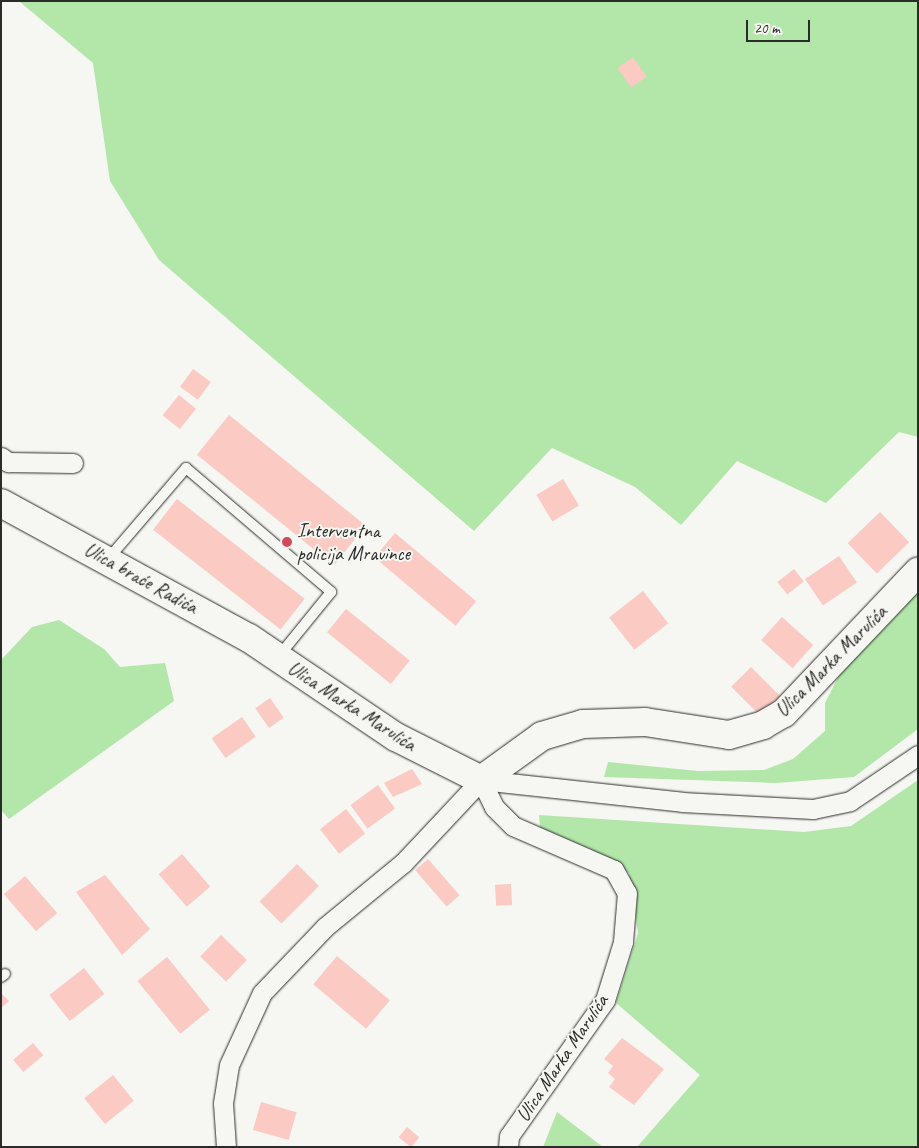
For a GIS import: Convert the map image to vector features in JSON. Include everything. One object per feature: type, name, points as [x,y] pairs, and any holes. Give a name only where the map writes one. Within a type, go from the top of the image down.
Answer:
[{"type":"main road","name":"Ulica braće Radića","points":[[1,503],[108,559],[278,658]]},
{"type":"main road","name":"Ulica Marka Marulića","points":[[278,658],[396,737],[481,780],[542,736],[583,724],[645,722],[728,735],[763,725],[784,713],[918,572]]},
{"type":"street","points":[[1,457],[8,462],[73,463]]},
{"type":"street","points":[[481,780],[682,802],[813,809],[850,801],[918,755]]},
{"type":"street","name":"Ulica Marka Marulića","points":[[226,1147],[223,1103],[229,1065],[262,993],[325,927],[403,863],[481,780],[494,807],[514,826],[614,870],[627,893],[623,942],[606,1000],[509,1136],[508,1147]]},
{"type":"lane","points":[[108,559],[186,468],[331,592],[278,658]]},
{"type":"green space","points":[[1,1],[918,1],[918,437],[899,432],[826,503],[737,461],[681,525],[635,487],[552,448],[474,531],[159,260],[110,181],[93,63],[20,2]]},
{"type":"green space","points":[[918,584],[918,729],[854,777],[776,783],[604,777],[608,762],[698,771],[764,770],[793,759],[825,731],[825,703],[848,658]]},
{"type":"green space","points":[[59,620],[104,649],[120,667],[165,663],[174,701],[9,819],[1,810],[1,660],[32,627]]},
{"type":"green space","points":[[918,780],[918,1147],[637,1147],[700,1075],[616,1003],[638,933],[629,873],[590,849],[540,828],[539,815],[804,832],[851,826]]},
{"type":"green space","points":[[557,1112],[603,1147],[543,1147]]},
{"type":"building","points":[[633,57],[647,77],[631,88],[617,68]]},
{"type":"building","points":[[193,369],[211,382],[198,400],[180,387]]},
{"type":"building","points":[[179,395],[196,409],[180,429],[163,415]]},
{"type":"building","points":[[229,415],[366,526],[334,565],[197,455]]},
{"type":"building","points":[[563,479],[579,506],[552,522],[536,495]]},
{"type":"building","points":[[177,499],[305,599],[281,629],[153,530]]},
{"type":"building","points":[[880,512],[909,542],[877,573],[848,543]]},
{"type":"building","points":[[395,533],[476,601],[456,626],[374,558]]},
{"type":"building","points":[[839,556],[857,583],[823,605],[805,579]]},
{"type":"building","points":[[794,569],[804,582],[787,595],[777,582]]},
{"type":"building","points":[[643,591],[668,623],[634,650],[609,617]]},
{"type":"building","points":[[346,609],[410,661],[391,684],[327,632]]},
{"type":"building","points":[[782,617],[813,645],[792,668],[761,640]]},
{"type":"building","points":[[751,667],[780,696],[760,716],[731,687]]},
{"type":"building","points":[[270,698],[284,718],[269,728],[255,708]]},
{"type":"building","points":[[242,717],[256,737],[225,758],[212,738]]},
{"type":"building","points":[[412,769],[422,784],[393,797],[384,783]]},
{"type":"building","points":[[378,785],[395,808],[368,828],[350,805]]},
{"type":"building","points":[[346,809],[365,833],[339,854],[320,829]]},
{"type":"building","points":[[182,854],[210,886],[187,907],[159,874]]},
{"type":"building","points":[[428,859],[459,895],[447,906],[415,870]]},
{"type":"building","points":[[297,864],[319,886],[281,923],[260,901]]},
{"type":"building","points":[[105,875],[150,929],[122,955],[76,892]]},
{"type":"building","points":[[25,876],[57,913],[36,931],[4,894]]},
{"type":"building","points":[[511,884],[512,905],[496,906],[495,885]]},
{"type":"building","points":[[221,935],[247,960],[226,982],[200,957]]},
{"type":"building","points":[[337,956],[390,1000],[366,1029],[313,984]]},
{"type":"building","points":[[167,957],[210,1010],[180,1034],[137,981]]},
{"type":"building","points":[[84,968],[104,994],[70,1021],[49,995]]},
{"type":"building","points":[[1,993],[9,1001],[1,1008]]},
{"type":"building","points":[[622,1038],[664,1069],[634,1105],[609,1087],[615,1079],[608,1073],[613,1066],[604,1059]]},
{"type":"building","points":[[33,1043],[43,1055],[23,1072],[13,1060]]},
{"type":"building","points":[[113,1075],[134,1101],[105,1124],[84,1098]]},
{"type":"building","points":[[261,1102],[297,1112],[289,1140],[253,1130]]},
{"type":"building","points":[[407,1127],[419,1137],[411,1147],[399,1137]]},
{"type":"place","name":"Interventna policija Mravince","points":[[287,542]]}]
